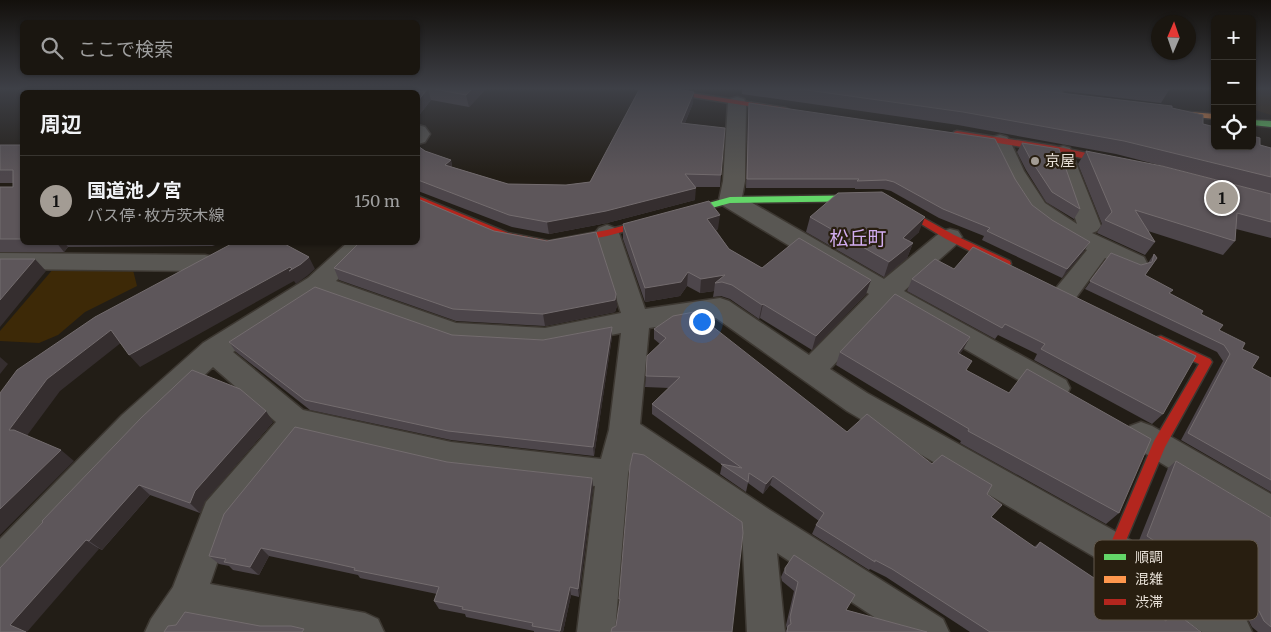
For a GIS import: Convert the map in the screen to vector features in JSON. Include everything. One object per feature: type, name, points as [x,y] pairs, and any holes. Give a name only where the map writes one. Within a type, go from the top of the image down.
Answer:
[{"type":"street","points":[[730,200],[734,180],[736,117]]},
{"type":"street","points":[[1256,122],[1271,124]]},
{"type":"street","points":[[948,133],[1133,166]]},
{"type":"street","points":[[1000,141],[1013,171],[1037,208],[1077,235],[1135,263]]},
{"type":"street","points":[[1063,152],[1089,226]]},
{"type":"street","points":[[420,200],[506,236],[549,244],[607,233],[730,200],[884,198],[950,236],[1012,267]]},
{"type":"street","points":[[730,200],[886,292],[1081,402]]},
{"type":"street","points":[[596,632],[612,474],[624,430],[636,320],[607,233]]},
{"type":"street","points":[[811,371],[886,292],[950,236]]},
{"type":"street","points":[[0,563],[133,424],[213,351],[317,284],[359,245]]},
{"type":"street","points":[[1066,293],[1094,256]]},
{"type":"street","points":[[0,261],[215,257],[162,285]]},
{"type":"street","points":[[317,284],[455,333],[545,338],[636,320],[720,308],[857,402],[1098,540]]},
{"type":"street","points":[[1119,540],[1159,445],[1206,362],[1154,336]]},
{"type":"street","points":[[213,351],[295,421],[451,456],[612,474]]},
{"type":"street","points":[[164,632],[187,598],[218,513],[295,421]]},
{"type":"street","points":[[1116,421],[1271,512]]},
{"type":"street","points":[[624,430],[758,521],[930,632]]},
{"type":"street","points":[[758,521],[766,632]]},
{"type":"street","points":[[187,598],[365,632]]},
{"type":"street","points":[[1216,620],[1233,632]]},
{"type":"shaded area","points":[[54,268],[133,270],[137,286],[85,312],[58,335],[39,343],[0,341],[0,331]]},
{"type":"building","points":[[624,117],[683,117],[681,123],[725,128],[721,175],[685,174],[696,188],[606,211],[547,222],[509,215],[420,181],[420,147],[451,160],[445,165],[508,184],[566,185],[590,182]]},
{"type":"building","points":[[749,117],[848,117],[995,139],[1015,179],[1032,205],[1052,220],[1090,242],[1067,269],[987,231],[990,228],[943,209],[894,182],[886,180],[857,181],[859,179],[747,179]]},
{"type":"building","points":[[993,117],[1203,117],[1203,124],[1211,126],[1211,150],[1256,150],[1256,137],[1260,138],[1260,145],[1271,148],[1271,177],[1124,141]]},
{"type":"building","points":[[1022,143],[1059,149],[1080,209],[1052,192]]},
{"type":"building","points":[[0,145],[20,145],[20,239],[0,239],[0,187],[13,187],[13,170],[0,170]]},
{"type":"building","points":[[1086,151],[1162,166],[1271,194],[1271,222],[1237,213],[1235,241],[1135,210],[1155,242],[1105,220],[1112,212]]},
{"type":"building","points":[[882,192],[925,217],[903,238],[913,243],[889,262],[810,217],[838,193]]},
{"type":"building","points":[[420,200],[494,231],[547,241],[596,232],[616,294],[615,300],[543,314],[453,309],[334,268],[357,245],[420,245]]},
{"type":"building","points":[[709,201],[720,215],[707,219],[729,249],[762,268],[799,238],[871,280],[816,336],[762,305],[732,285],[722,282],[715,283],[725,275],[701,279],[688,272],[681,282],[645,288],[623,224]]},
{"type":"building","points":[[229,245],[287,245],[309,257],[301,264],[289,271],[292,269],[290,267],[129,355],[111,330],[47,379],[9,430],[14,430],[61,450],[0,509],[0,393],[17,370],[95,317]]},
{"type":"building","points":[[973,247],[1196,356],[1163,414],[1041,349],[1045,344],[1005,324],[1002,328],[912,279],[935,259],[954,269]]},
{"type":"building","points":[[1111,253],[1141,265],[1152,262],[1154,254],[1157,258],[1145,275],[1173,290],[1169,293],[1203,311],[1201,314],[1223,325],[1219,330],[1245,343],[1242,349],[1259,357],[1252,368],[1271,378],[1271,480],[1188,433],[1230,354],[1224,345],[1090,281]]},
{"type":"building","points":[[0,259],[35,259],[0,300]]},
{"type":"building","points":[[315,287],[452,335],[543,340],[612,327],[593,447],[448,431],[305,400],[229,342]]},
{"type":"building","points":[[895,294],[970,337],[958,353],[972,361],[966,370],[1009,393],[1027,369],[1151,439],[1119,513],[968,431],[969,429],[840,352]]},
{"type":"building","points":[[694,312],[847,432],[867,414],[932,464],[942,455],[992,485],[987,494],[1002,505],[991,517],[1036,548],[1040,542],[1094,578],[1094,620],[1185,620],[1201,632],[990,632],[892,569],[875,560],[875,562],[816,525],[824,513],[773,476],[766,484],[749,473],[748,482],[721,464],[742,468],[652,404],[680,377],[646,376],[647,356],[666,338],[654,329],[673,316]]},
{"type":"building","points":[[192,370],[240,389],[266,411],[195,491],[190,503],[139,485],[89,541],[86,540],[10,625],[26,632],[0,632],[0,568],[42,521],[141,418]]},
{"type":"building","points":[[295,427],[447,462],[592,478],[578,589],[570,587],[560,631],[532,626],[533,623],[462,609],[463,607],[434,601],[439,587],[354,570],[355,568],[324,561],[261,548],[250,567],[224,562],[226,559],[209,556],[224,514]]},
{"type":"building","points":[[633,453],[644,455],[742,522],[743,533],[732,632],[611,632],[612,628],[616,626],[620,599],[630,466]]},
{"type":"building","points":[[1176,461],[1271,518],[1271,627],[1264,621],[1258,610],[1258,540],[1153,540],[1147,536]]},
{"type":"building","points":[[794,555],[855,595],[846,610],[927,632],[787,632],[788,626],[791,624],[790,617],[798,582],[785,573],[785,568]]},
{"type":"building","points":[[185,612],[260,626],[291,626],[304,629],[302,632],[164,632],[168,626],[176,625]]},
{"type":"traffic: fast","points":[[1256,122],[1271,124]]},
{"type":"traffic: fast","points":[[672,216],[730,200],[883,198],[911,214]]},
{"type":"traffic: jam","points":[[957,134],[1054,149],[1119,163]]},
{"type":"traffic: jam","points":[[420,200],[506,236],[549,244],[607,233],[672,216]]},
{"type":"traffic: jam","points":[[911,214],[950,237],[1006,264]]},
{"type":"traffic: jam","points":[[1119,540],[1159,445],[1206,362],[1161,340]]},
{"type":"place","name":"京屋","points":[[1035,161]]},
{"type":"place","name":"国道池ノ宮","points":[[1222,198]]},
{"type":"district","name":"松丘町","points":[[858,238]]}]
